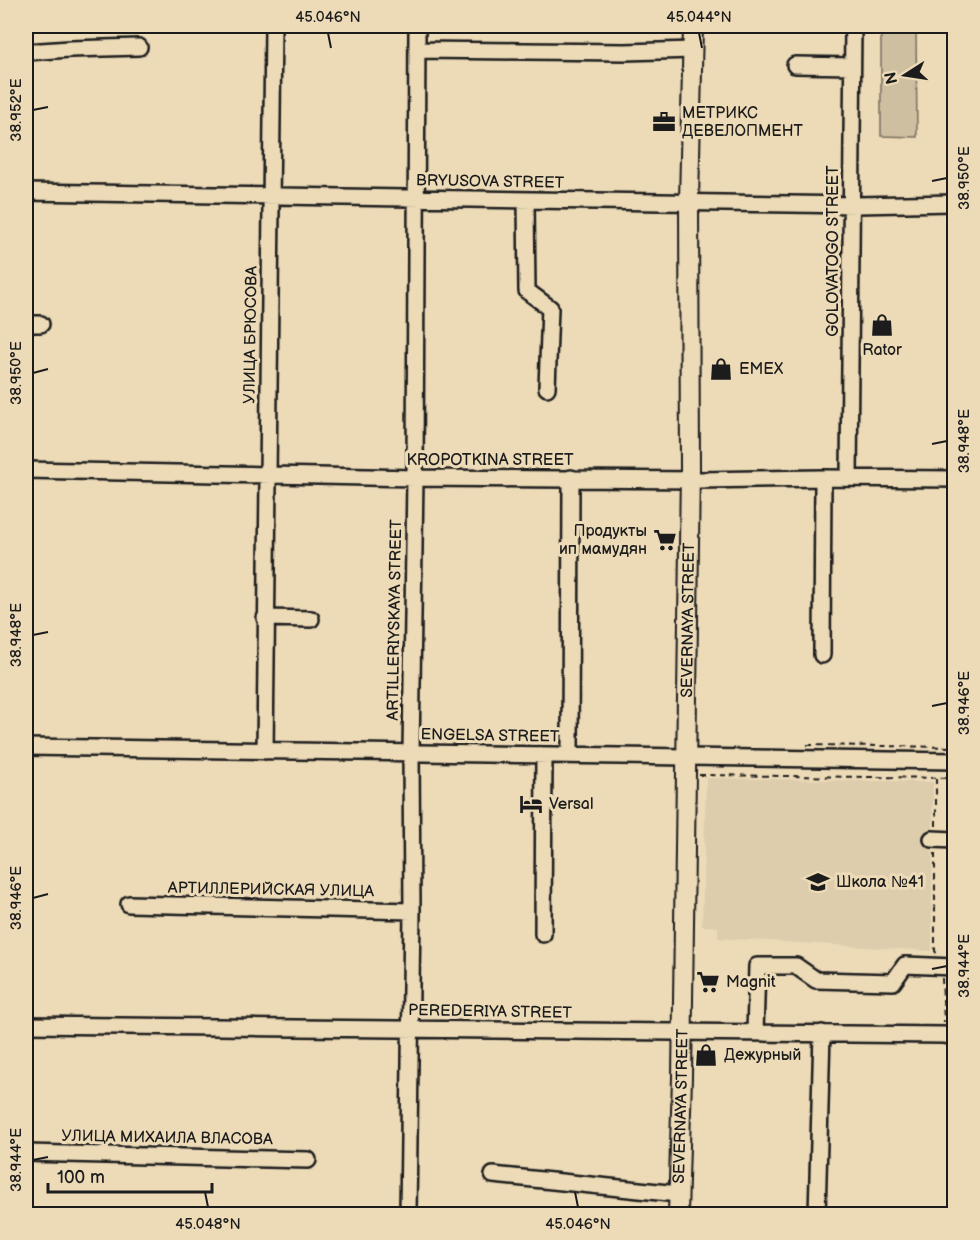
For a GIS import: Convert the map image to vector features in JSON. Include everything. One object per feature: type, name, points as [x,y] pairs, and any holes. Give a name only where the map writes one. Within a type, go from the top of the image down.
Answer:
[{"type":"main road","name":"SEVERNAYA STREET","points":[[678,1215],[690,480],[689,201],[693,26]]},
{"type":"street","name":"УЛИЦА БРЮСОВА","points":[[265,751],[273,26]]},
{"type":"street","name":"ARTILLERIYSKAYA STREET","points":[[408,1215],[417,26]]},
{"type":"street","name":"GOLOVATOGO STREET","points":[[849,478],[853,26]]},
{"type":"street","points":[[26,52],[139,47]]},
{"type":"street","points":[[417,50],[626,52],[693,50]]},
{"type":"street","points":[[795,65],[852,66]]},
{"type":"street","name":"BRYUSOVA STREET","points":[[26,192],[526,201],[954,203]]},
{"type":"street","points":[[526,201],[526,291],[550,308],[547,388]]},
{"type":"street","name":"KROPOTKINA STREET","points":[[26,470],[415,478],[954,479]]},
{"type":"street","points":[[570,755],[571,478]]},
{"type":"street","points":[[822,655],[824,478]]},
{"type":"street","points":[[265,618],[311,619]]},
{"type":"street","name":"ENGELSA STREET","points":[[26,747],[686,757],[953,754]]},
{"type":"street","points":[[543,934],[544,755]]},
{"type":"street","points":[[934,839],[954,840]]},
{"type":"street","name":"АРТИЛЛЕРИЙСКАЯ УЛИЦА","points":[[129,904],[412,911]]},
{"type":"street","points":[[755,1033],[758,966],[796,966],[816,980],[893,982],[905,965],[948,966]]},
{"type":"street","name":"PEREDERIYA STREET","points":[[26,1025],[954,1036]]},
{"type":"street","points":[[817,1215],[822,1033]]},
{"type":"street","name":"УЛИЦА МИХАИЛА ВЛАСОВА","points":[[26,1153],[308,1160]]},
{"type":"street","points":[[493,1175],[678,1194]]},
{"type":"path","points":[[803,745],[953,754],[954,650]]},
{"type":"path","points":[[699,776],[954,778]]},
{"type":"path","points":[[936,778],[935,951],[948,966],[944,1022]]},
{"type":"shaded area","points":[[881,26],[916,26],[917,137],[881,136]]},
{"type":"shaded area","name":"Школа №41","points":[[706,778],[933,782],[932,951],[718,938],[718,927],[702,926]]},
{"type":"place","name":"МЕТРИКС ДЕВЕЛОПМЕНТ","points":[[664,122]]},
{"type":"place","name":"Rator","points":[[882,325]]},
{"type":"place","name":"EMEX","points":[[721,369]]},
{"type":"place","name":"Продукты ип мамудян","points":[[665,540]]},
{"type":"place","name":"Versal","points":[[531,804]]},
{"type":"place","name":"Школа №41","points":[[818,882]]},
{"type":"place","name":"Magnit","points":[[708,982]]},
{"type":"place","name":"Дежурный","points":[[706,1055]]}]
